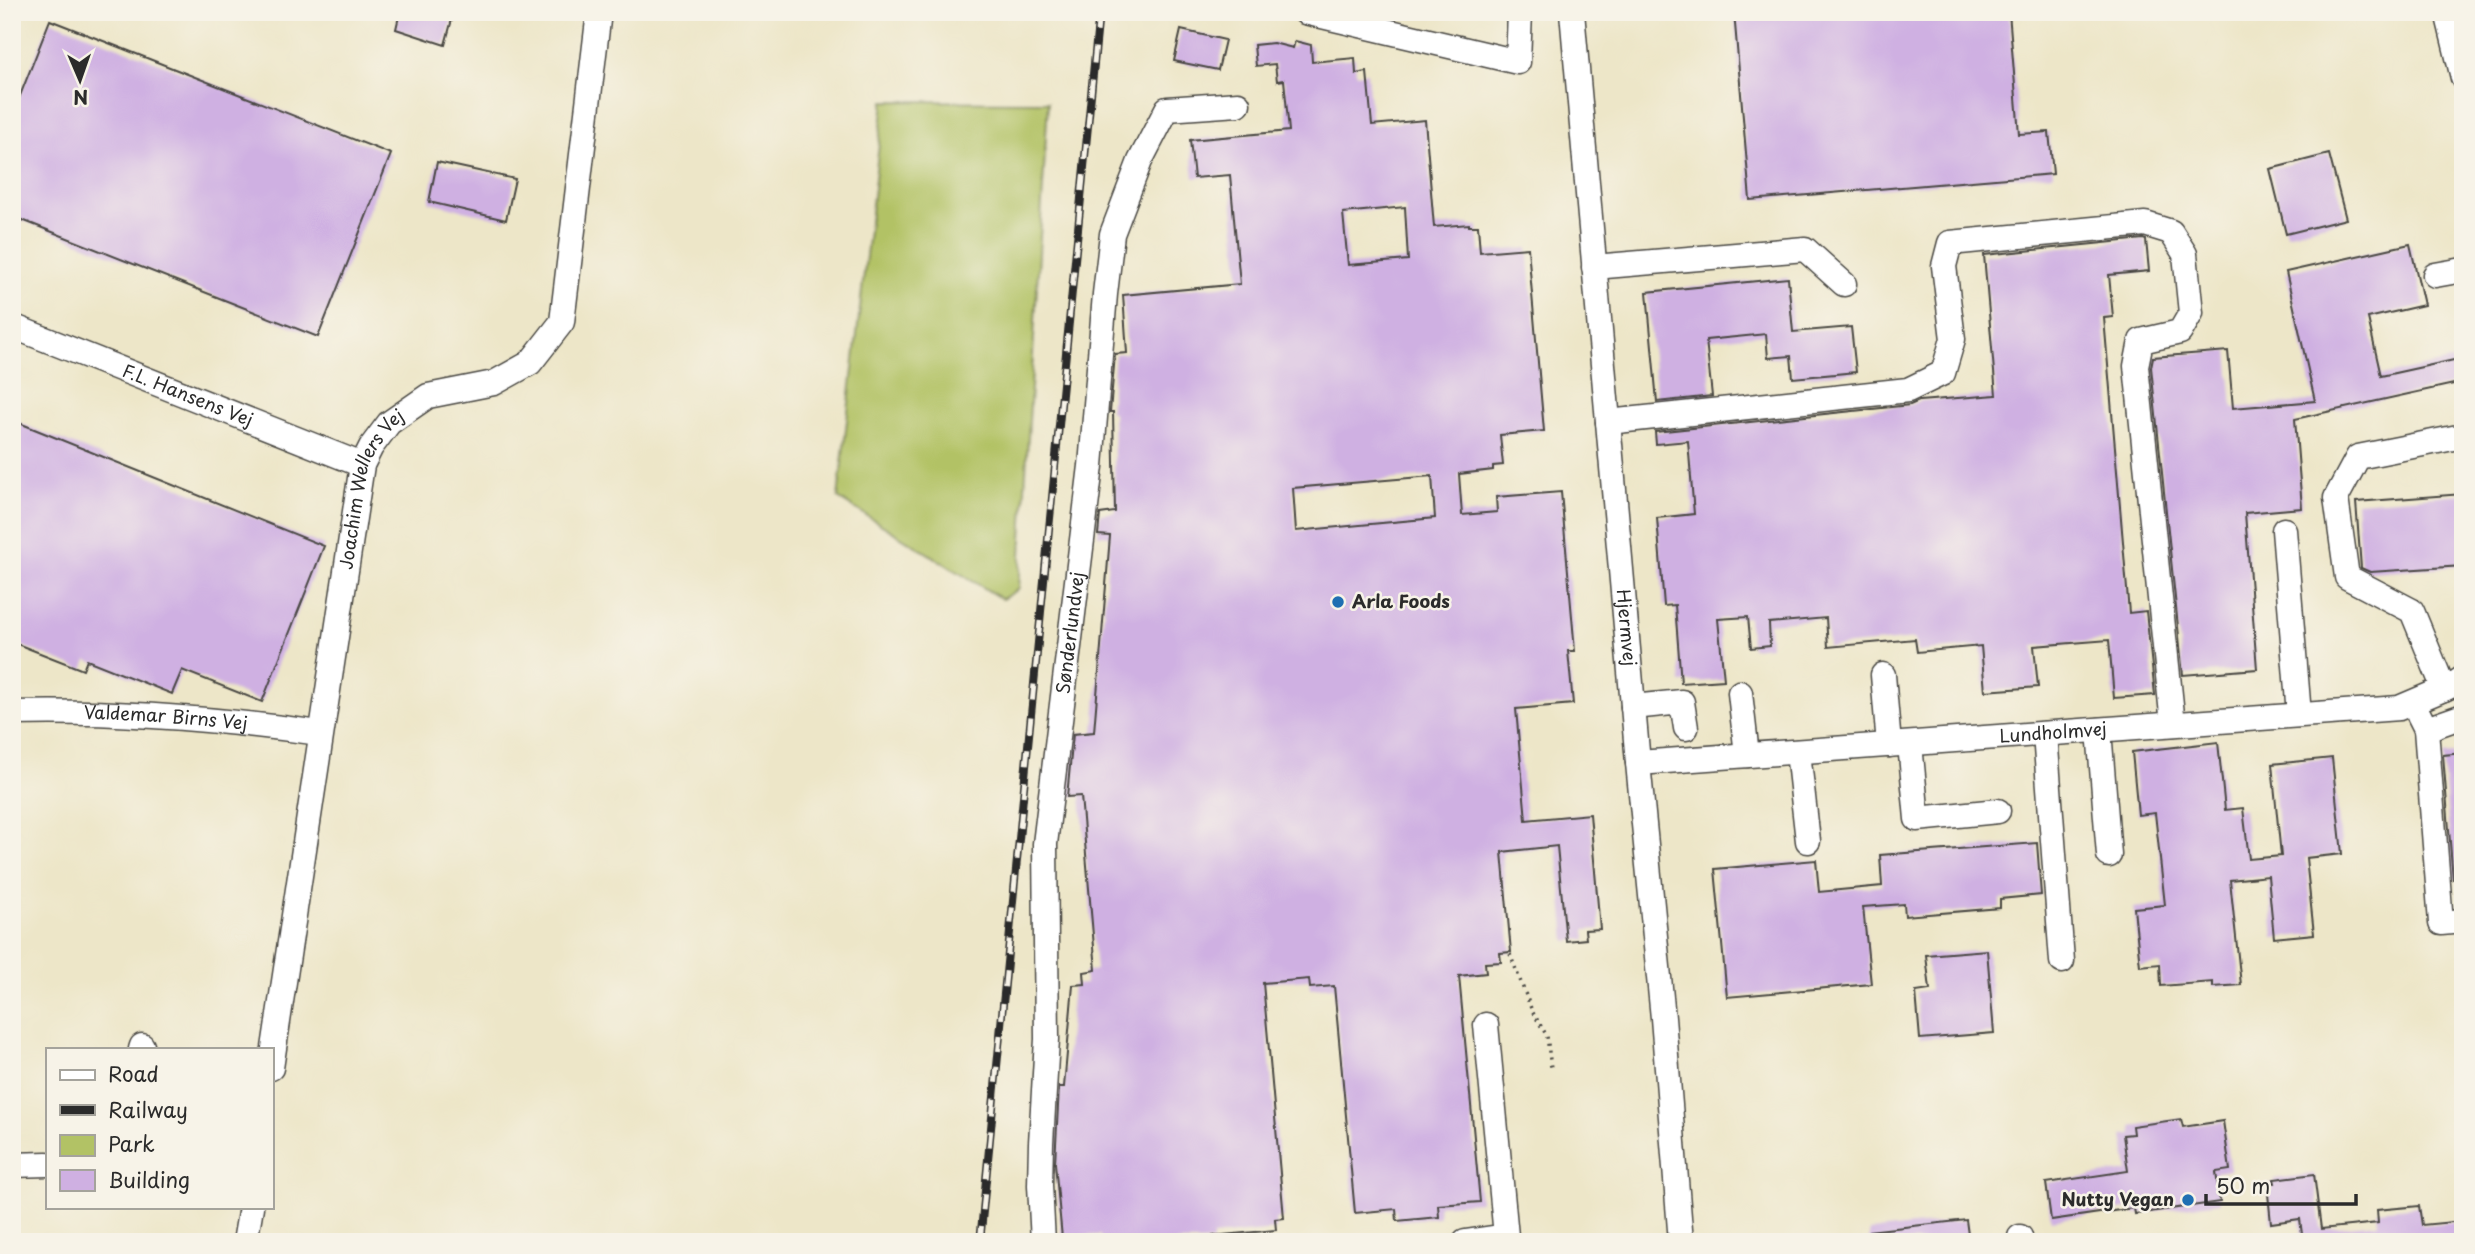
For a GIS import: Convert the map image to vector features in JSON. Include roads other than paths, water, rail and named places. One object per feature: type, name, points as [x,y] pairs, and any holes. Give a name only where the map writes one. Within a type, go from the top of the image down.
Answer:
[{"type":"street","name":"Joachim Wellers Vej","points":[[273,1054],[362,465],[371,447],[389,423],[428,396],[494,383],[530,363],[562,322],[599,12]]},
{"type":"street","points":[[1305,12],[1518,62],[1520,12]]},
{"type":"street","name":"Hjermvej","points":[[1572,12],[1681,1242]]},
{"type":"street","points":[[2447,12],[2463,78]]},
{"type":"street","name":"Sønderlundvej","points":[[1043,1242],[1040,1164],[1048,1039],[1045,844],[1091,466],[1112,234],[1140,161],[1167,109],[1238,104]]},
{"type":"street","points":[[1608,422],[1908,390],[1942,373],[1953,339],[1944,266],[1950,243],[2145,224],[2171,232],[2185,254],[2191,313],[2180,332],[2141,341],[2136,366],[2173,724]]},
{"type":"street","points":[[1594,267],[1805,249],[1844,284]]},
{"type":"street","points":[[2435,275],[2463,270]]},
{"type":"street","name":"F.L. Hansens Vej","points":[[12,326],[362,465]]},
{"type":"street","points":[[2453,683],[2412,611],[2347,577],[2336,498],[2358,457],[2463,436]]},
{"type":"street","points":[[2284,530],[2299,715]]},
{"type":"street","points":[[1883,675],[1917,819],[1998,811]]},
{"type":"street","name":"Lundholmvej","points":[[1638,763],[2399,708],[2453,683]]},
{"type":"street","points":[[1740,693],[1747,755]]},
{"type":"street","points":[[1633,707],[1682,702],[1686,728]]},
{"type":"street","points":[[2412,702],[2426,729],[2441,923],[2463,921]]},
{"type":"street","name":"Valdemar Birns Vej","points":[[12,713],[160,715],[227,720],[320,733]]},
{"type":"street","points":[[2426,729],[2463,716]]},
{"type":"street","points":[[2099,730],[2109,855]]},
{"type":"street","points":[[2045,734],[2062,961]]},
{"type":"street","points":[[1798,752],[1808,841]]},
{"type":"street","points":[[1465,1242],[1506,1236],[1486,1025]]},
{"type":"street","points":[[12,1165],[46,1164]]},
{"type":"street","points":[[245,1242],[251,1208]]},
{"type":"railway","points":[[980,1242],[1099,12]]},
{"type":"place","name":"Arla Foods","points":[[1338,602]]},
{"type":"place","name":"Nutty Vegan","points":[[2188,1200]]}]
